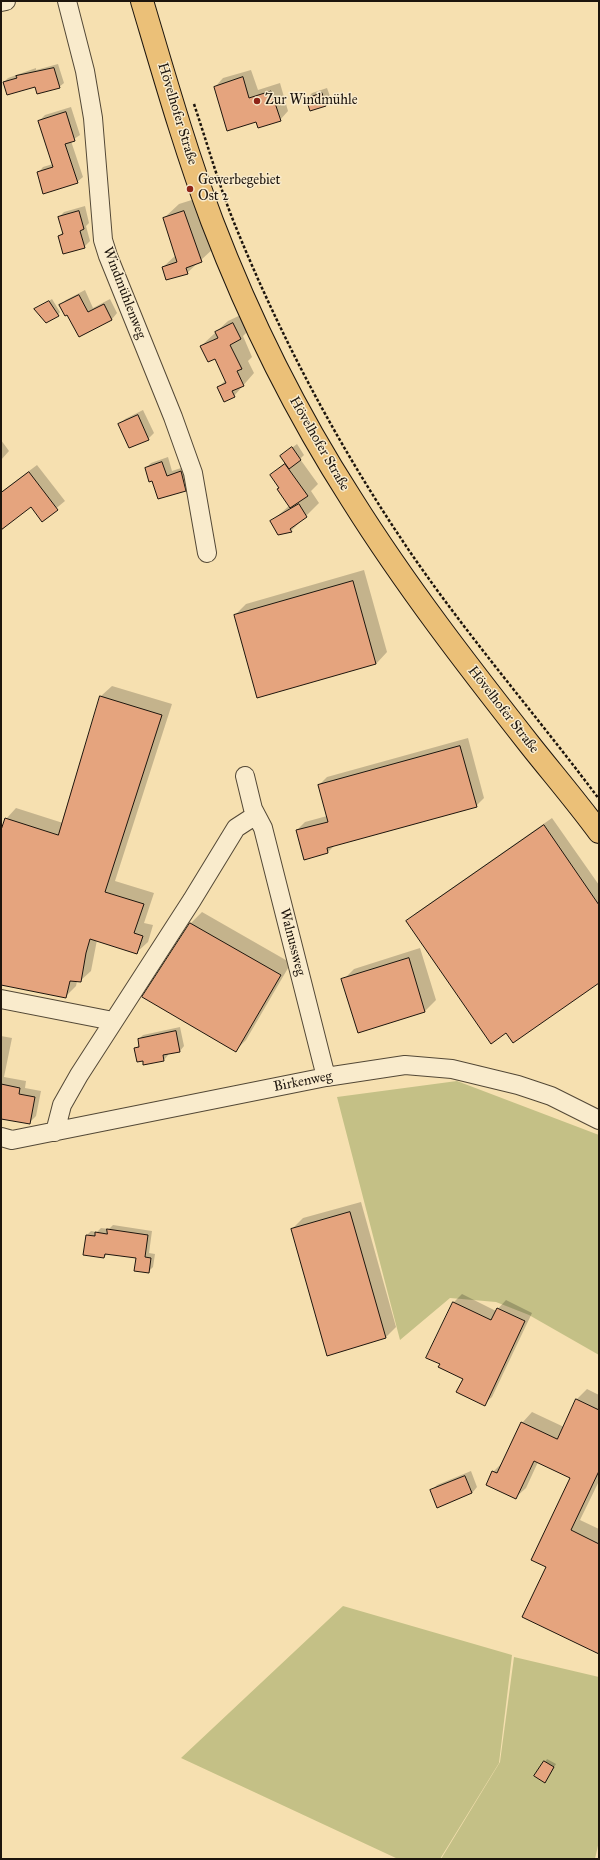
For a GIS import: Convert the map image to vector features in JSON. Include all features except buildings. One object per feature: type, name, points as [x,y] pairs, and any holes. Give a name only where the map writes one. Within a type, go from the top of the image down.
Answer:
[{"type":"main road","name":"Hövelhofer Straße","points":[[142,1],[190,160],[212,221],[243,294],[291,395],[351,500],[389,556],[464,660],[599,832]]},
{"type":"street","points":[[1,2],[6,1]]},
{"type":"street","name":"Windmühlenweg","points":[[67,1],[85,71],[93,118],[105,246],[173,417],[193,474],[207,553]]},
{"type":"street","points":[[55,1132],[62,1105],[79,1075],[192,900],[236,828],[254,812],[245,776]]},
{"type":"street","name":"Walnussweg","points":[[254,812],[263,828],[326,1077]]},
{"type":"street","points":[[1,999],[114,1021]]},
{"type":"street","name":"Birkenweg","points":[[1,1137],[12,1140],[326,1077],[405,1065],[452,1069],[518,1085],[551,1096],[599,1120]]},
{"type":"path","points":[[193,103],[232,218],[281,329],[340,440],[402,540],[439,592],[599,799]]},
{"type":"shaded area","points":[[457,1081],[599,1135],[599,1355],[529,1315],[496,1302],[450,1298],[400,1340],[337,1097]]},
{"type":"shaded area","points":[[343,1606],[512,1655],[499,1763],[440,1859],[398,1859],[181,1758]]},
{"type":"shaded area","points":[[514,1657],[599,1677],[599,1841],[595,1859],[441,1859],[500,1762]]},
{"type":"place","name":"Zur Windmühle","points":[[257,101]]},
{"type":"place","name":"Gewerbegebiet Ost 2","points":[[190,189]]}]
